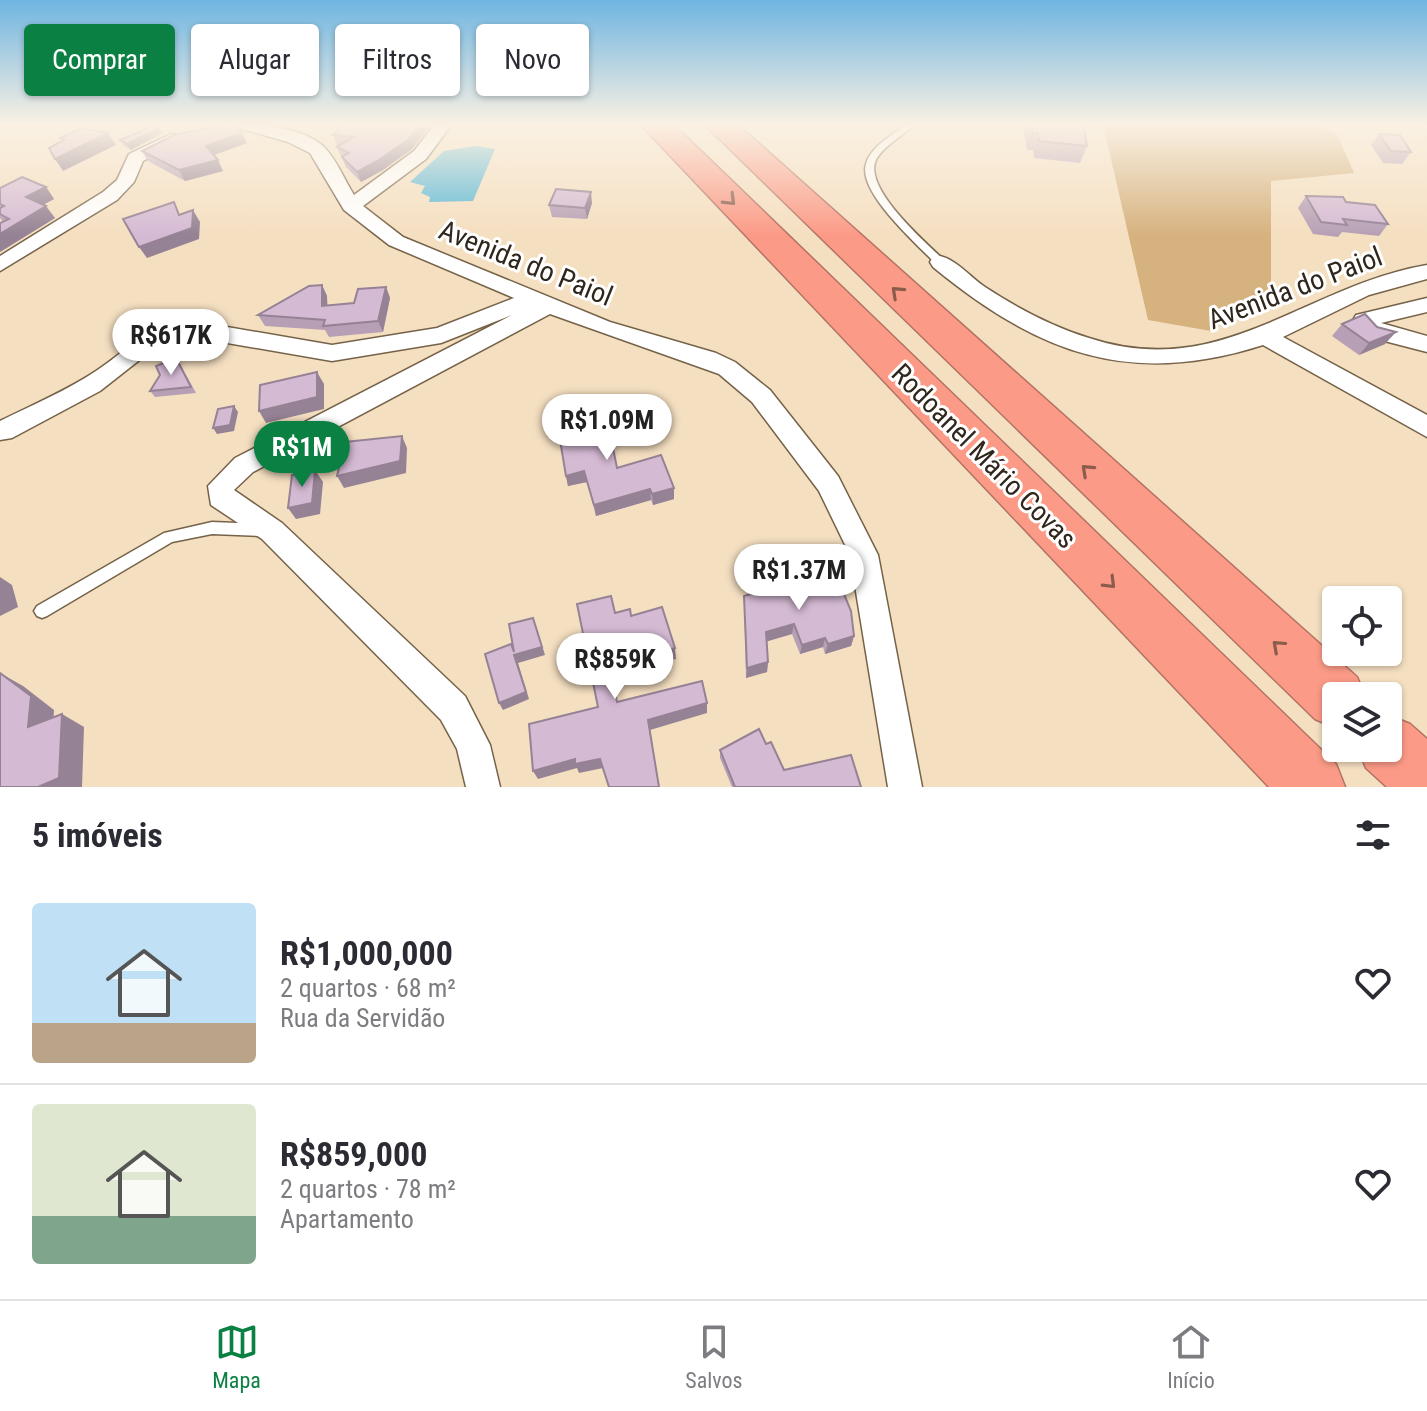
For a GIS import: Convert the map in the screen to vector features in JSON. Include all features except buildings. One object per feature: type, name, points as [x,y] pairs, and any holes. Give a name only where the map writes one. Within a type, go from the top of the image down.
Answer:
[{"type":"highway","name":"Rodoanel Mário Covas","points":[[691,161],[1313,787]]},
{"type":"highway","name":"Rodoanel Mário Covas","points":[[758,161],[1322,685]]},
{"type":"street","points":[[0,265],[119,190],[134,161]]},
{"type":"street","name":"Avenida do Paiol","points":[[324,161],[351,206],[380,231],[418,252],[543,300],[602,327],[687,351],[727,368],[761,396],[788,427],[829,484],[864,555],[905,787]]},
{"type":"street","points":[[351,206],[412,161]]},
{"type":"street","name":"Avenida do Paiol","points":[[940,262],[976,294],[1045,331],[1118,355],[1149,360],[1196,357],[1264,336],[1357,292],[1427,272]]},
{"type":"street","points":[[3,431],[100,380],[155,334],[167,329],[181,327],[332,353],[441,335],[543,300]]},
{"type":"street","points":[[483,787],[473,745],[453,708],[272,531],[221,497],[221,486],[229,475],[543,300]]},
{"type":"street","points":[[1427,305],[1364,320],[1377,332],[1427,344]]},
{"type":"street","points":[[1264,336],[1427,427]]},
{"type":"lane","points":[[872,161],[868,178],[876,193],[940,262]]},
{"type":"lane","points":[[42,611],[169,537],[212,528],[272,531]]},
{"type":"shaded area","points":[[1111,161],[1349,161],[1354,173],[1271,181],[1271,291],[1211,331],[1148,320]]},
{"type":"water","points":[[433,161],[490,161],[473,201],[429,202],[430,197],[421,193],[425,186],[410,182]]}]
